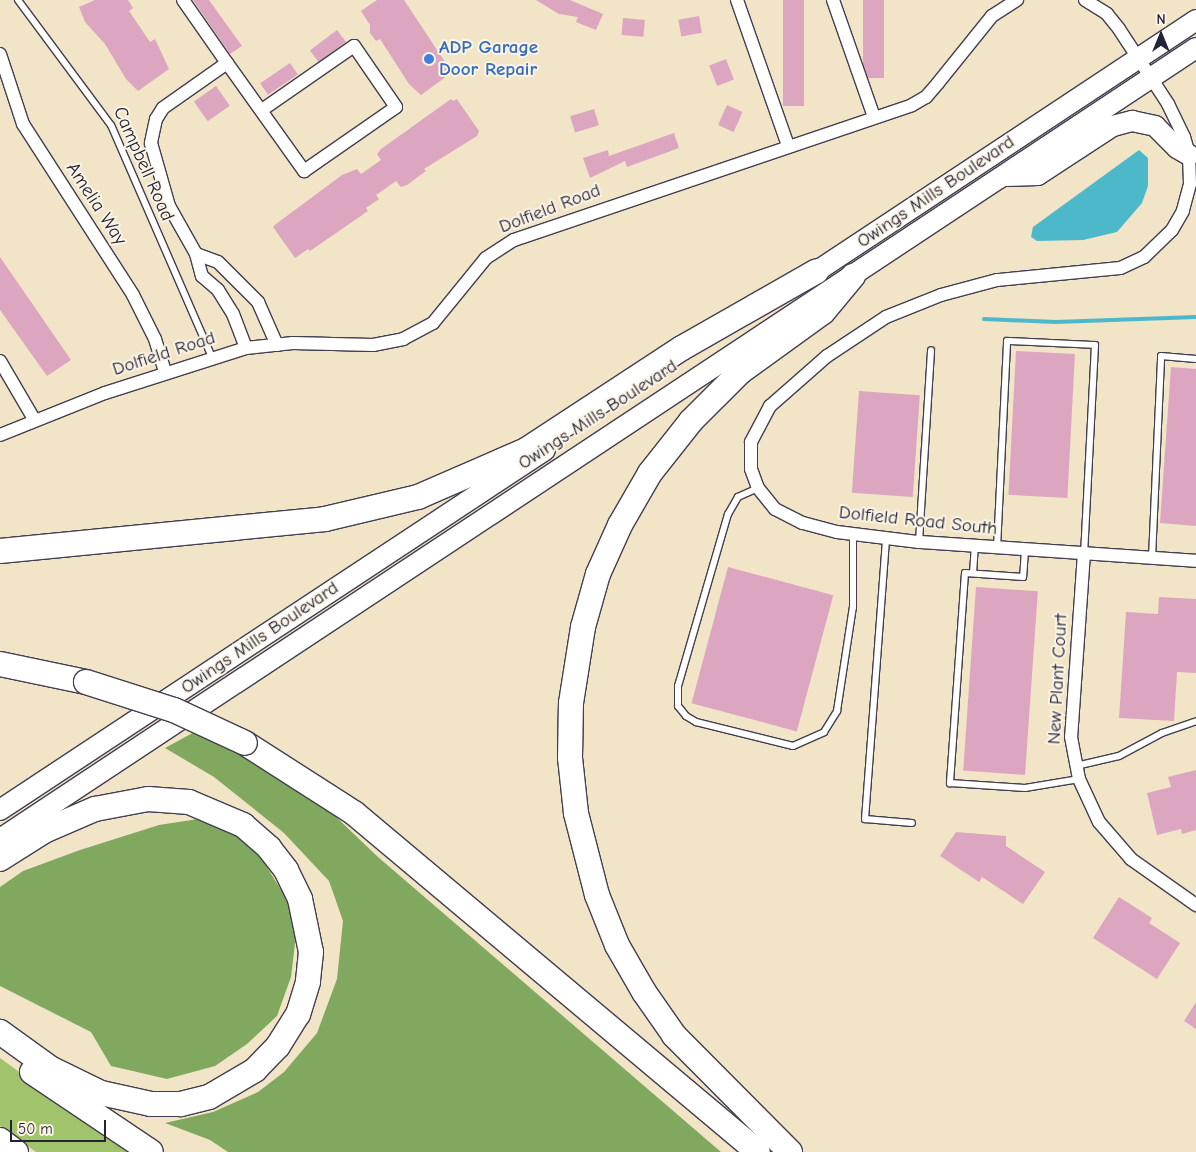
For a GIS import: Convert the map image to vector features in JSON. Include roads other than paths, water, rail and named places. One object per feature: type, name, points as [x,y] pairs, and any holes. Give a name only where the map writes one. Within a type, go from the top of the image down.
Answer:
[{"type":"highway","points":[[0,551],[299,522],[360,512],[418,497],[478,474],[526,450],[682,348],[817,271]]},
{"type":"highway","points":[[790,1152],[674,1035],[644,992],[617,944],[594,887],[576,813],[570,758],[571,703],[582,627],[598,574],[620,525],[650,473],[691,421],[733,378],[764,352],[823,312],[853,276]]},
{"type":"highway","points":[[0,534],[190,533]]},
{"type":"highway","points":[[0,664],[86,682],[174,710],[245,743],[354,813],[758,1152]]},
{"type":"highway","points":[[0,858],[44,831],[95,809],[148,799],[189,802],[243,825],[269,848],[286,870],[300,899],[311,952],[308,982],[298,1014],[278,1046],[255,1070],[209,1097],[180,1104],[152,1104],[101,1093],[50,1068],[0,1032]]},
{"type":"highway","points":[[0,1049],[151,1152]]},
{"type":"highway","points":[[0,1140],[16,1152]]},
{"type":"main road","name":"Owings Mills Boulevard","points":[[0,810],[1196,20]]},
{"type":"main road","name":"Owings Mills Boulevard","points":[[0,839],[1006,176],[1196,48]]},
{"type":"main road","points":[[531,488],[617,417],[1122,82],[1138,58]]},
{"type":"main road","points":[[1006,176],[1038,175],[1113,126],[1132,121],[1155,126],[1177,148],[1189,155]]},
{"type":"street","points":[[183,0],[304,171],[396,107],[354,46],[262,110]]},
{"type":"street","points":[[737,0],[788,146]]},
{"type":"street","points":[[832,0],[874,118]]},
{"type":"street","name":"Dolfield Road","points":[[0,435],[165,372],[246,348],[277,345],[372,345],[404,339],[433,323],[486,258],[514,240],[874,118],[926,97],[992,16],[1017,0]]},
{"type":"street","points":[[1085,0],[1107,14],[1151,78]]},
{"type":"street","name":"Amelia Way","points":[[0,54],[23,124],[141,311],[165,372]]},
{"type":"street","points":[[227,63],[170,101],[156,119],[153,129],[154,158],[170,206],[196,254],[202,276],[218,290],[233,314],[246,348]]},
{"type":"street","name":"Dolfield Road South","points":[[1151,78],[1174,116],[1189,155],[1190,184],[1183,211],[1172,230],[1144,257],[1104,272],[997,280],[940,295],[886,317],[827,356],[791,385],[761,418],[751,442],[750,455],[758,488],[765,500],[787,517],[853,536],[886,540],[1196,561]]},
{"type":"street","points":[[196,254],[218,262],[258,302],[277,345]]},
{"type":"street","points":[[218,290],[234,278]]},
{"type":"street","points":[[0,361],[35,421]]},
{"type":"street","name":"New Plant Court","points":[[1084,553],[1072,718],[1077,773],[1099,822],[1130,859],[1196,905]]},
{"type":"lane","name":"Campbell Road","points":[[18,0],[112,125],[212,357]]},
{"type":"lane","points":[[997,548],[1008,341],[1095,345],[1084,553]]},
{"type":"lane","points":[[919,542],[931,350]]},
{"type":"lane","points":[[1152,558],[1161,356],[1196,359]]},
{"type":"lane","points":[[758,488],[738,497],[728,514],[678,686],[678,706],[686,716],[696,722],[793,746],[824,732],[837,711],[853,607],[853,536]]},
{"type":"lane","points":[[886,540],[865,819],[912,823]]},
{"type":"lane","points":[[973,573],[975,546]]},
{"type":"lane","points":[[1024,550],[1022,577],[965,573],[950,783],[1025,788],[1077,773],[1119,756],[1162,733],[1196,721]]},
{"type":"water","points":[[1139,150],[1148,158],[1148,186],[1142,203],[1117,232],[1083,240],[1037,241],[1031,237],[1033,227]]},
{"type":"waterway","points":[[984,319],[1056,322],[1196,317]]},
{"type":"place","name":"ADP Garage Door Repair","points":[[429,59]]}]
